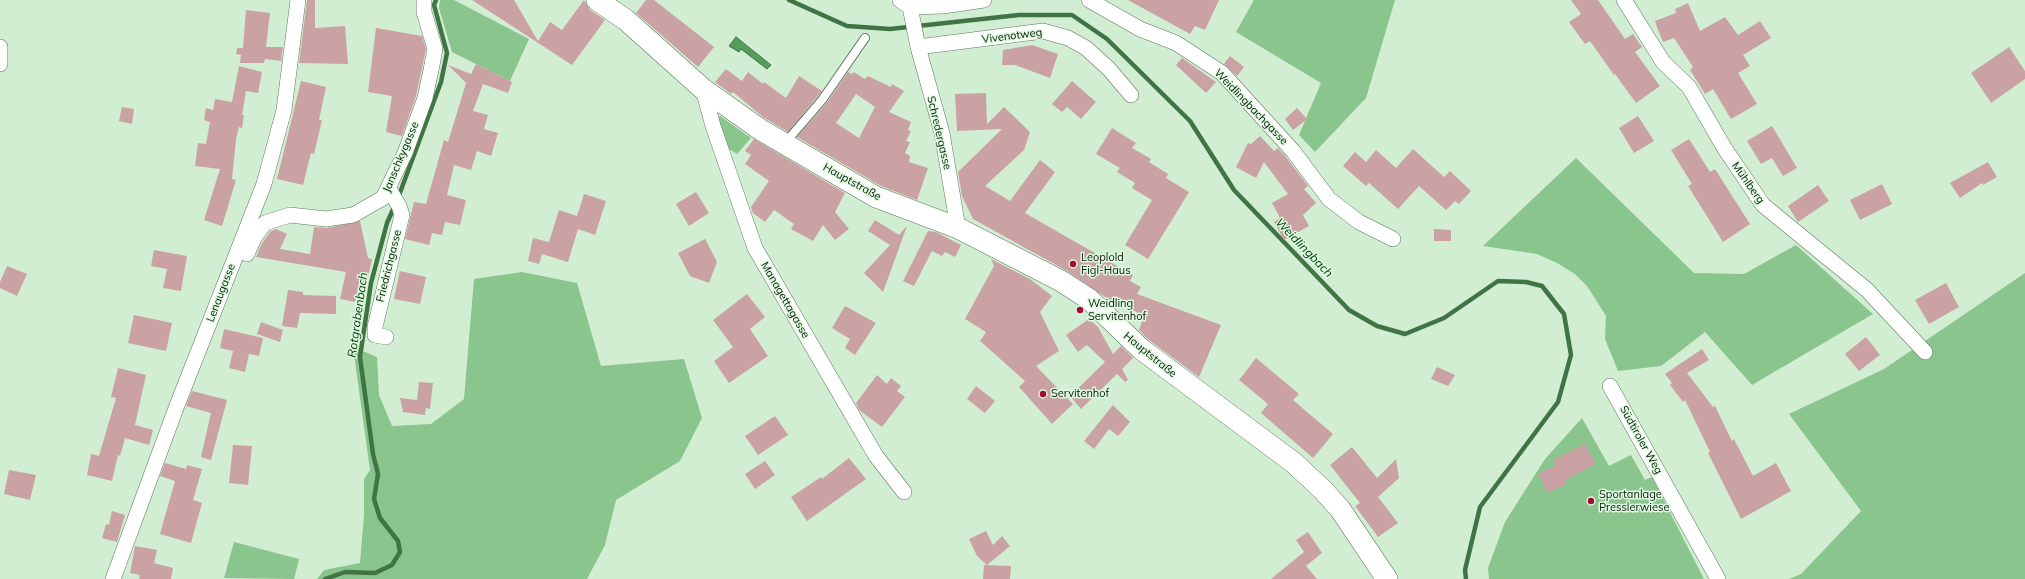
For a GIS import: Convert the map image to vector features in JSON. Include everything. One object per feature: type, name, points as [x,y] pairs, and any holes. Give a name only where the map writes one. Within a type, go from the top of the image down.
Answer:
[{"type":"main road","name":"Hauptstraße","points":[[597,0],[626,20],[703,89],[761,130],[876,197],[958,228],[1060,281],[1089,299],[1141,349],[1294,463],[1323,490],[1340,509],[1386,579]]},
{"type":"street","name":"Lenaugasse","points":[[113,579],[176,408],[264,184],[284,110],[298,0]]},
{"type":"street","name":"Janschkygasse","points":[[228,276],[239,271],[254,238],[265,222],[290,215],[326,219],[353,215],[384,198],[405,153],[425,98],[431,70],[435,49],[424,12],[424,0]]},
{"type":"street","points":[[907,9],[984,0]]},
{"type":"street","name":"Weidlingbachgasse","points":[[1089,0],[1140,29],[1176,43],[1222,73],[1293,151],[1328,199],[1359,222],[1393,239]]},
{"type":"street","name":"Mühlberg","points":[[1624,0],[1663,62],[1689,87],[1725,149],[1763,205],[1867,290],[1925,352]]},
{"type":"street","name":"Schredergasse","points":[[907,9],[942,133],[958,228]]},
{"type":"street","name":"Vivenotweg","points":[[917,43],[1043,31],[1068,38],[1086,48],[1109,69],[1132,95]]},
{"type":"street","points":[[0,47],[0,64]]},
{"type":"street","name":"Managettagasse","points":[[703,89],[713,126],[755,248],[876,456],[904,492]]},
{"type":"street","name":"Friedrichgasse","points":[[386,337],[375,335],[375,327],[402,215],[399,206],[389,189]]},
{"type":"street","name":"Südtiroler Weg","points":[[1610,386],[1718,579]]},
{"type":"lane","points":[[785,144],[822,100],[865,38]]},
{"type":"shaded area","points":[[440,0],[454,0],[529,39],[510,81],[452,52],[439,8]]},
{"type":"shaded area","points":[[1254,0],[1395,0],[1366,98],[1315,152],[1299,135],[1321,83],[1236,32]]},
{"type":"shaded area","points":[[736,37],[771,65],[767,69],[741,49],[739,52],[729,46]]},
{"type":"shaded area","points":[[720,116],[751,138],[737,154],[724,146],[715,121]]},
{"type":"shaded area","points":[[1576,158],[1694,273],[1744,274],[1796,245],[1873,314],[1752,385],[1705,332],[1661,366],[1618,371],[1605,339],[1606,316],[1587,286],[1575,274],[1557,263],[1537,254],[1483,246]]},
{"type":"shaded area","points":[[522,272],[577,283],[601,366],[684,359],[702,418],[680,461],[616,500],[605,545],[587,579],[317,579],[324,570],[360,563],[364,515],[364,479],[370,470],[353,347],[377,357],[379,395],[392,426],[431,424],[464,399],[474,279]]},
{"type":"shaded area","points":[[2025,273],[2025,579],[1789,579],[1801,574],[1861,511],[1789,414],[1884,369]]},
{"type":"shaded area","name":"Sportanlage Presslerwiese","points":[[1582,418],[1609,466],[1631,455],[1645,480],[1652,477],[1704,579],[1489,579],[1488,568],[1505,522],[1545,459]]},
{"type":"shaded area","points":[[234,542],[299,559],[294,579],[224,578]]},
{"type":"building","points":[[307,0],[315,0],[315,28],[345,26],[348,64],[299,63]]},
{"type":"building","points":[[472,0],[514,0],[538,41],[550,22],[562,30],[584,0],[590,10],[605,20],[572,65]]},
{"type":"building","points":[[646,0],[654,0],[714,47],[698,67],[636,13]]},
{"type":"building","points":[[1128,0],[1219,0],[1205,30],[1195,26],[1190,34]]},
{"type":"building","points":[[1571,0],[1598,0],[1625,39],[1633,34],[1642,47],[1635,52],[1660,86],[1636,103],[1590,41],[1585,44],[1569,22],[1581,14]]},
{"type":"building","points":[[1688,3],[1700,31],[1725,17],[1738,35],[1760,21],[1771,38],[1743,55],[1750,66],[1738,73],[1757,104],[1731,119],[1713,89],[1705,94],[1690,70],[1693,67],[1674,38],[1663,42],[1658,30],[1655,21],[1676,13],[1675,9]]},
{"type":"building","points":[[246,10],[270,13],[266,47],[283,47],[281,61],[265,59],[264,63],[240,63],[241,55],[236,54],[237,48],[243,48]]},
{"type":"building","points":[[376,28],[422,36],[426,49],[416,96],[402,136],[386,132],[392,96],[368,92]]},
{"type":"building","points":[[1032,45],[1058,54],[1050,78],[1015,65],[1002,65],[1003,50]]},
{"type":"building","points":[[2009,47],[2025,71],[2025,79],[1991,103],[1971,73]]},
{"type":"building","points":[[1230,56],[1244,67],[1237,76],[1224,64]]},
{"type":"building","points":[[1182,58],[1216,82],[1206,93],[1176,65]]},
{"type":"building","points":[[476,64],[512,82],[508,93],[483,84],[473,111],[488,115],[484,129],[498,133],[491,156],[477,151],[471,170],[454,165],[447,195],[466,200],[460,225],[445,222],[442,235],[432,233],[429,245],[405,239],[414,202],[426,204],[444,140],[448,142],[466,83],[448,65],[471,74]]},
{"type":"building","points":[[239,66],[262,72],[258,93],[246,91],[242,115],[244,115],[242,128],[239,127],[236,139],[232,179],[236,180],[222,226],[204,220],[220,169],[195,166],[198,143],[206,144],[210,122],[204,120],[206,108],[213,110],[215,99],[232,102]]},
{"type":"building","points":[[726,69],[742,81],[748,72],[763,84],[764,82],[786,98],[799,76],[822,91],[788,132],[763,117],[733,92],[731,94],[715,82]]},
{"type":"building","points":[[848,72],[852,74],[854,72],[865,79],[868,76],[891,87],[892,84],[904,91],[889,112],[911,122],[908,130],[911,131],[906,141],[910,142],[905,153],[910,156],[909,162],[928,168],[917,200],[881,186],[797,137],[826,104]],"holes":[[[856,94],[875,107],[859,138],[836,123]]]},
{"type":"building","points":[[301,81],[326,87],[319,120],[322,120],[314,154],[311,153],[303,185],[277,179]]},
{"type":"building","points":[[1072,81],[1096,102],[1081,119],[1067,107],[1062,112],[1052,104]]},
{"type":"building","points":[[986,93],[987,124],[1004,107],[1030,132],[1024,150],[985,186],[1010,201],[1040,160],[1055,172],[1025,213],[1133,275],[1130,281],[1141,287],[1137,294],[1221,325],[1199,377],[1149,340],[1139,330],[1144,316],[1112,299],[1111,301],[1067,271],[973,219],[962,196],[958,172],[1002,129],[957,131],[955,94]]},
{"type":"building","points":[[122,107],[134,109],[132,124],[119,121]]},
{"type":"building","points":[[1297,108],[1307,119],[1293,130],[1285,119]]},
{"type":"building","points":[[1638,116],[1654,141],[1634,153],[1619,128]]},
{"type":"building","points":[[1772,126],[1797,168],[1783,176],[1772,158],[1761,164],[1747,141]]},
{"type":"building","points":[[1112,128],[1136,143],[1132,148],[1151,159],[1149,162],[1168,174],[1166,178],[1189,192],[1148,259],[1125,245],[1152,200],[1132,188],[1135,183],[1117,172],[1120,168],[1096,154]]},
{"type":"building","points":[[1260,136],[1274,151],[1278,148],[1286,157],[1308,186],[1304,189],[1316,203],[1303,215],[1309,226],[1284,240],[1274,222],[1280,218],[1272,203],[1288,194],[1264,162],[1256,178],[1236,167],[1248,143],[1251,144]]},
{"type":"building","points":[[754,139],[845,193],[835,212],[849,229],[835,240],[823,225],[813,241],[791,229],[794,224],[774,210],[765,222],[753,213],[751,207],[769,181],[745,164],[751,155],[745,151]]},
{"type":"building","points":[[1689,139],[1710,172],[1715,169],[1750,224],[1723,242],[1688,186],[1692,184],[1671,150]]},
{"type":"building","points":[[1413,149],[1444,177],[1450,171],[1471,191],[1459,204],[1455,201],[1446,210],[1419,186],[1398,209],[1369,183],[1366,186],[1343,166],[1355,152],[1366,162],[1376,150],[1396,168]]},
{"type":"building","points":[[1988,162],[1997,177],[1983,185],[1982,183],[1960,198],[1950,183]]},
{"type":"building","points":[[1882,184],[1892,204],[1860,220],[1850,200]]},
{"type":"building","points":[[1818,185],[1829,201],[1798,222],[1788,206]]},
{"type":"building","points":[[696,192],[709,213],[689,226],[676,204]]},
{"type":"building","points":[[584,194],[606,201],[595,235],[578,229],[568,262],[542,254],[539,264],[528,261],[533,238],[549,242],[559,210],[577,216]]},
{"type":"building","points":[[875,220],[899,235],[907,226],[883,292],[864,273],[890,245],[868,231]]},
{"type":"building","points":[[360,221],[368,258],[372,259],[365,289],[358,288],[355,302],[340,299],[346,272],[256,257],[262,243],[271,231],[276,229],[287,234],[280,249],[310,254],[314,227],[327,228]]},
{"type":"building","points":[[1434,229],[1451,230],[1451,241],[1434,241]]},
{"type":"building","points":[[928,231],[936,232],[961,245],[955,257],[945,252],[942,256],[932,251],[914,286],[903,281]]},
{"type":"building","points":[[705,239],[717,262],[709,283],[690,276],[678,253]]},
{"type":"building","points":[[154,250],[187,256],[181,291],[163,288],[167,269],[151,266]]},
{"type":"building","points":[[991,259],[1030,279],[1052,296],[1040,312],[1059,351],[1036,366],[1073,404],[1052,424],[1019,387],[1025,381],[980,341],[986,332],[965,319],[994,266]]},
{"type":"building","points":[[7,266],[27,274],[17,296],[0,288],[0,282]]},
{"type":"building","points":[[400,271],[426,277],[420,304],[394,299]]},
{"type":"building","points":[[1946,283],[1959,307],[1929,324],[1915,300]]},
{"type":"building","points":[[288,290],[303,292],[303,295],[336,296],[336,314],[300,313],[297,328],[282,326]]},
{"type":"building","points":[[747,294],[765,317],[750,329],[768,356],[729,383],[714,361],[733,347],[713,320]]},
{"type":"building","points":[[845,306],[876,323],[855,355],[845,348],[850,339],[832,328]]},
{"type":"building","points":[[134,315],[172,323],[166,351],[128,343]]},
{"type":"building","points":[[1089,319],[1098,327],[1113,354],[1121,346],[1133,358],[1122,369],[1128,380],[1125,382],[1117,374],[1081,409],[1070,396],[1105,362],[1087,345],[1078,352],[1066,335]]},
{"type":"building","points":[[261,322],[283,330],[280,342],[257,334]]},
{"type":"building","points":[[224,329],[263,338],[259,356],[249,354],[245,372],[229,368],[233,351],[220,348]]},
{"type":"building","points":[[1866,337],[1880,355],[1859,371],[1845,354]]},
{"type":"building","points":[[1702,349],[1709,360],[1687,373],[1713,407],[1715,406],[1732,441],[1734,439],[1753,476],[1776,463],[1791,491],[1741,519],[1708,453],[1710,452],[1685,400],[1683,402],[1670,385],[1672,383],[1665,374]]},
{"type":"building","points":[[1256,358],[1299,394],[1293,400],[1333,434],[1313,458],[1261,413],[1268,404],[1239,380]]},
{"type":"building","points":[[1437,367],[1455,375],[1448,386],[1431,379]]},
{"type":"building","points":[[118,368],[146,375],[135,425],[153,430],[149,445],[125,438],[120,456],[118,455],[112,481],[87,475],[91,454],[99,456],[116,398],[111,397]]},
{"type":"building","points":[[877,375],[887,384],[891,378],[901,386],[897,391],[905,397],[882,427],[859,410],[856,403]]},
{"type":"building","points":[[419,382],[433,383],[430,409],[426,408],[425,415],[403,412],[400,398],[417,400]]},
{"type":"building","points":[[976,386],[995,401],[985,413],[967,399]]},
{"type":"building","points":[[192,391],[227,400],[211,460],[201,457],[211,413],[186,406]]},
{"type":"building","points":[[1113,405],[1130,422],[1118,436],[1109,429],[1094,449],[1084,441]]},
{"type":"building","points":[[775,416],[788,435],[758,455],[745,436]]},
{"type":"building","points":[[1585,444],[1596,464],[1565,480],[1567,484],[1548,493],[1538,474],[1556,465],[1553,460]]},
{"type":"building","points":[[233,445],[252,446],[248,485],[229,483]]},
{"type":"building","points":[[1352,447],[1377,478],[1396,459],[1399,478],[1378,497],[1398,523],[1378,537],[1355,506],[1360,503],[1330,465]]},
{"type":"building","points":[[849,458],[866,479],[807,521],[791,497],[821,477],[822,479]]},
{"type":"building","points":[[765,461],[775,475],[755,489],[745,474]]},
{"type":"building","points":[[165,463],[186,469],[187,465],[202,469],[193,500],[202,503],[191,543],[160,534],[175,481],[160,476]]},
{"type":"building","points":[[9,470],[36,475],[30,500],[4,494]]},
{"type":"building","points":[[112,511],[125,515],[117,542],[102,538],[106,524],[109,525]]},
{"type":"building","points":[[986,531],[993,545],[1002,536],[1010,546],[987,565],[977,556],[969,539]]},
{"type":"building","points":[[1308,532],[1322,553],[1306,566],[1317,579],[1271,579],[1304,552],[1296,540]]},
{"type":"building","points":[[135,546],[157,550],[154,563],[173,568],[171,579],[139,579],[140,575],[130,573]]},
{"type":"building","points":[[984,565],[1011,566],[1010,579],[983,579]]},
{"type":"waterway","name":"Rotgrabenbach","points":[[398,198],[441,82],[447,53],[434,5],[436,0]]},
{"type":"waterway","name":"Weidlingbach","points":[[789,0],[847,26],[890,29],[1019,15],[1072,15],[1107,39],[1190,121],[1234,190],[1349,310],[1377,326],[1405,334],[1444,318],[1498,281],[1526,282],[1542,286],[1564,314],[1571,355],[1558,402],[1480,507],[1465,570],[1466,579]]},
{"type":"waterway","name":"Rotgrabenbach","points":[[325,579],[345,572],[375,573],[392,565],[400,552],[398,541],[380,518],[374,499],[378,474],[373,454],[360,357],[371,283],[387,223],[395,205]]},
{"type":"place","name":"Leoplold Figl-Haus","points":[[1073,264]]},
{"type":"place","name":"Weidling Servitenhof","points":[[1080,310]]},
{"type":"place","name":"Servitenhof","points":[[1043,394]]},
{"type":"place","name":"Sportanlage Presslerwiese","points":[[1591,501]]}]
